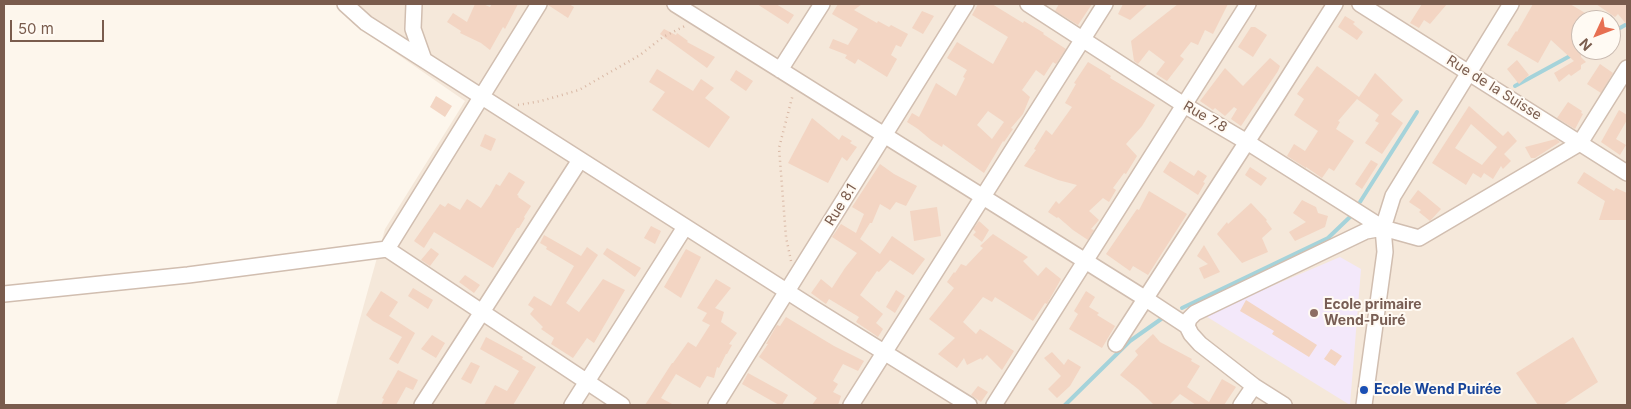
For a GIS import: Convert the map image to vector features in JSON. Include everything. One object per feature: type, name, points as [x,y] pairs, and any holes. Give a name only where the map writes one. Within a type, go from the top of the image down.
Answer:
[{"type":"street","points":[[345,4],[366,23],[481,97],[685,227],[791,285],[884,352],[970,405]]},
{"type":"street","points":[[414,4],[414,29],[424,60]]},
{"type":"street","points":[[387,249],[539,4]]},
{"type":"street","points":[[677,4],[1187,326],[1200,344],[1254,386],[1284,405]]},
{"type":"street","points":[[780,70],[822,4]]},
{"type":"street","name":"Rue 8.1","points":[[716,405],[966,4]]},
{"type":"street","name":"Rue 7.8","points":[[1028,4],[1184,105],[1247,142],[1383,228]]},
{"type":"street","points":[[851,405],[1105,4]]},
{"type":"street","points":[[994,405],[1248,4]]},
{"type":"street","points":[[1116,344],[1335,4]]},
{"type":"street","name":"Rue de la Suisse","points":[[1360,4],[1627,173]]},
{"type":"street","points":[[1364,405],[1385,252],[1383,228],[1393,196],[1511,4]]},
{"type":"street","points":[[1187,326],[1189,319],[1195,313],[1366,231],[1383,228],[1419,238],[1580,143],[1627,68]]},
{"type":"street","points":[[422,405],[580,160]]},
{"type":"street","points":[[572,405],[685,227]]},
{"type":"street","points":[[4,294],[188,275],[387,249],[622,405]]},
{"type":"street","points":[[1241,405],[1254,386]]},
{"type":"path","points":[[500,109],[542,101],[579,90],[640,54],[663,37],[684,26],[692,27]]},
{"type":"path","points":[[791,285],[779,148],[796,80]]},
{"type":"shaded area","points":[[360,4],[1627,4],[1627,405],[336,405],[385,229],[465,101],[352,23]]},
{"type":"shaded area","points":[[1340,257],[1361,269],[1350,405],[1204,315]]},
{"type":"building","points":[[475,4],[483,4],[490,7],[492,4],[518,4],[505,29],[503,27],[490,50],[481,43],[460,33],[461,31],[447,22],[453,13],[467,22]]},
{"type":"building","points":[[548,4],[569,4],[574,7],[568,18]]},
{"type":"building","points":[[757,4],[776,4],[794,15],[788,24]]},
{"type":"building","points":[[838,4],[862,4],[854,10],[877,23],[878,21],[889,27],[891,25],[908,34],[901,47],[896,45],[891,55],[897,59],[887,77],[858,59],[855,64],[845,58],[847,55],[829,48],[833,39],[848,45],[858,29],[832,14]]},
{"type":"building","points":[[978,4],[992,4],[1044,33],[1066,49],[1056,64],[1053,62],[1044,76],[1036,70],[1022,90],[1030,97],[1023,114],[1011,128],[1013,129],[1003,141],[984,173],[943,144],[942,147],[931,140],[907,122],[912,113],[919,117],[936,83],[956,96],[967,70],[947,58],[957,42],[993,64],[1008,37],[972,15]],"holes":[[[988,111],[1004,122],[992,139],[977,125]]]},
{"type":"building","points":[[1059,4],[1092,4],[1078,25],[1055,11]]},
{"type":"building","points":[[1123,4],[1148,4],[1130,20],[1118,14]]},
{"type":"building","points":[[1178,4],[1228,4],[1213,34],[1205,30],[1198,45],[1191,42],[1180,56],[1184,59],[1167,81],[1156,74],[1165,62],[1149,50],[1138,64],[1134,61],[1131,41]]},
{"type":"building","points":[[1422,4],[1447,4],[1430,24],[1424,20],[1419,28],[1410,23]]},
{"type":"building","points":[[1533,4],[1570,4],[1580,10],[1571,10],[1571,58],[1551,40],[1538,63],[1507,45]]},
{"type":"building","points":[[1596,4],[1627,4],[1627,25],[1621,18],[1621,10],[1605,10]]},
{"type":"building","points":[[922,11],[934,16],[923,34],[912,28]]},
{"type":"building","points":[[1345,16],[1355,22],[1353,24],[1363,32],[1357,40],[1338,27]]},
{"type":"building","points":[[1251,27],[1255,27],[1267,35],[1253,57],[1238,47]]},
{"type":"building","points":[[664,29],[676,35],[677,33],[687,42],[715,57],[707,68],[660,34]]},
{"type":"building","points":[[1270,58],[1280,66],[1278,71],[1241,126],[1231,119],[1237,109],[1234,107],[1225,116],[1215,108],[1213,110],[1200,101],[1225,68],[1243,86]]},
{"type":"building","points":[[1517,60],[1529,75],[1519,84],[1507,69]]},
{"type":"building","points":[[1584,60],[1586,62],[1581,65],[1581,69],[1571,76],[1569,74],[1559,82],[1554,73],[1574,61]]},
{"type":"building","points":[[1088,62],[1111,76],[1110,78],[1155,105],[1142,126],[1126,144],[1137,156],[1126,174],[1124,173],[1113,188],[1116,190],[1109,202],[1103,198],[1089,211],[1099,220],[1091,229],[1094,230],[1088,240],[1058,217],[1048,212],[1056,201],[1059,204],[1077,185],[1058,180],[1024,166],[1036,150],[1034,149],[1046,130],[1052,135],[1072,107],[1065,103],[1076,84],[1074,83]]},
{"type":"building","points":[[1600,64],[1613,73],[1601,93],[1587,84]]},
{"type":"building","points":[[1317,66],[1359,97],[1375,73],[1403,100],[1391,114],[1403,123],[1382,154],[1365,143],[1379,123],[1375,121],[1379,115],[1357,99],[1338,121],[1340,122],[1336,129],[1354,141],[1334,171],[1329,168],[1322,178],[1287,156],[1294,144],[1305,151],[1318,131],[1294,115],[1304,99],[1297,94]]},
{"type":"building","points":[[657,69],[693,91],[701,79],[714,88],[705,98],[730,117],[709,148],[652,110],[665,92],[649,82]]},
{"type":"building","points":[[736,70],[753,81],[746,91],[730,80]]},
{"type":"building","points":[[436,96],[452,106],[445,117],[430,107]]},
{"type":"building","points":[[1568,102],[1582,111],[1581,113],[1583,114],[1575,129],[1557,118]]},
{"type":"building","points":[[1469,106],[1503,136],[1508,131],[1517,141],[1504,154],[1511,161],[1503,169],[1501,166],[1493,179],[1484,173],[1481,178],[1473,173],[1466,185],[1432,163]],"holes":[[[1471,124],[1497,147],[1482,165],[1455,148]]]},
{"type":"building","points":[[1619,110],[1627,115],[1627,120],[1616,139],[1626,145],[1620,155],[1601,142]]},
{"type":"building","points":[[812,118],[839,140],[842,135],[852,141],[850,143],[857,147],[847,161],[842,157],[828,183],[788,163]]},
{"type":"building","points":[[485,134],[496,139],[491,151],[480,146]]},
{"type":"building","points":[[1556,139],[1560,142],[1535,158],[1531,158],[1525,147]]},
{"type":"building","points":[[1371,160],[1378,164],[1362,189],[1355,184]]},
{"type":"building","points":[[1170,161],[1194,176],[1198,170],[1207,176],[1198,195],[1163,172]]},
{"type":"building","points":[[880,164],[917,186],[906,206],[896,202],[890,210],[880,204],[872,223],[870,223],[860,239],[880,254],[892,236],[925,259],[913,275],[890,260],[879,272],[877,271],[860,295],[883,314],[876,323],[883,329],[878,337],[856,322],[859,317],[829,299],[826,304],[811,293],[821,279],[832,288],[857,253],[832,237],[841,224],[856,233],[864,214],[852,207]]},
{"type":"building","points":[[1250,167],[1267,178],[1261,186],[1245,175]]},
{"type":"building","points":[[509,172],[525,182],[517,195],[531,206],[493,268],[434,232],[424,248],[414,241],[440,204],[445,207],[448,203],[460,210],[467,199],[481,208],[496,184],[500,186]]},
{"type":"building","points":[[1584,172],[1614,191],[1616,188],[1627,193],[1627,220],[1599,220],[1605,201],[1577,183]]},
{"type":"building","points":[[1418,190],[1441,209],[1430,221],[1419,212],[1421,210],[1409,202]]},
{"type":"building","points":[[1149,191],[1187,214],[1148,275],[1133,266],[1130,271],[1106,254],[1137,209],[1139,210]]},
{"type":"building","points":[[1302,200],[1316,207],[1318,213],[1328,216],[1325,227],[1295,241],[1289,232],[1306,222],[1293,213]]},
{"type":"building","points":[[1251,203],[1267,220],[1272,229],[1262,238],[1268,252],[1242,263],[1217,234],[1227,222],[1228,224]]},
{"type":"building","points":[[937,207],[941,236],[914,241],[910,211]]},
{"type":"building","points":[[979,221],[989,230],[982,242],[973,235],[976,232],[973,229]]},
{"type":"building","points":[[651,226],[661,231],[655,244],[644,238]]},
{"type":"building","points":[[993,234],[1028,257],[1023,261],[1038,276],[1046,267],[1061,279],[1047,304],[1045,303],[1033,321],[995,297],[992,302],[983,297],[963,322],[976,334],[980,329],[1014,351],[1002,370],[987,355],[982,360],[981,358],[967,365],[964,358],[957,368],[938,354],[955,338],[929,319],[954,288],[947,282],[954,272],[961,264],[966,266],[983,248],[980,246]]},
{"type":"building","points":[[544,235],[581,256],[587,247],[598,255],[566,303],[579,312],[603,279],[625,290],[594,343],[587,338],[573,358],[551,344],[554,338],[541,329],[543,327],[530,314],[534,309],[528,305],[534,296],[551,306],[574,266],[546,249],[547,247],[540,243]]},
{"type":"building","points":[[1204,245],[1220,272],[1204,279],[1199,268],[1208,264],[1197,256]]},
{"type":"building","points":[[431,248],[439,254],[430,266],[421,260]]},
{"type":"building","points":[[607,248],[641,268],[635,277],[603,254]]},
{"type":"building","points":[[686,249],[701,257],[681,298],[664,287]]},
{"type":"building","points":[[465,275],[480,285],[474,293],[459,282]]},
{"type":"building","points":[[716,279],[731,288],[715,308],[724,312],[721,322],[737,333],[729,344],[732,345],[719,368],[717,367],[714,378],[707,376],[700,388],[676,374],[661,398],[674,405],[645,405],[688,342],[696,347],[710,325],[702,321],[707,313],[697,308]]},
{"type":"building","points":[[413,288],[433,300],[428,309],[408,296]]},
{"type":"building","points":[[896,290],[905,296],[895,313],[886,307]]},
{"type":"building","points":[[381,291],[398,302],[389,316],[415,333],[398,364],[389,359],[402,337],[366,315]]},
{"type":"building","points":[[1086,291],[1095,297],[1089,307],[1099,313],[1097,315],[1115,326],[1102,348],[1069,329],[1078,314],[1074,311]]},
{"type":"building","points":[[1246,300],[1317,345],[1309,357],[1272,334],[1274,331],[1240,311]]},
{"type":"building","points":[[786,317],[834,346],[864,361],[858,371],[843,364],[833,381],[838,384],[833,392],[841,396],[838,405],[812,405],[817,398],[759,357],[777,325],[780,326]]},
{"type":"building","points":[[1153,334],[1160,342],[1192,359],[1191,361],[1200,366],[1187,387],[1209,402],[1222,379],[1236,387],[1224,405],[1196,405],[1180,394],[1169,405],[1154,405],[1120,375],[1138,355],[1135,351]]},
{"type":"building","points":[[432,335],[445,343],[436,358],[421,349]]},
{"type":"building","points":[[486,337],[523,357],[522,359],[536,367],[513,405],[484,405],[495,385],[507,391],[519,371],[480,349]]},
{"type":"building","points":[[1573,337],[1598,382],[1563,405],[1538,405],[1516,373]]},
{"type":"building","points":[[1331,349],[1342,356],[1335,366],[1324,359]]},
{"type":"building","points":[[1052,352],[1064,365],[1068,359],[1081,367],[1070,386],[1057,398],[1048,389],[1061,376],[1044,358]]},
{"type":"building","points":[[471,362],[480,366],[471,384],[461,379]]},
{"type":"building","points":[[398,370],[418,380],[413,390],[406,387],[396,405],[381,405],[384,399],[382,398]]},
{"type":"building","points":[[748,373],[788,395],[782,405],[742,384]]},
{"type":"building","points":[[978,386],[988,392],[981,402],[971,395]]},
{"type":"waterway","points":[[1621,27],[1627,24]]},
{"type":"waterway","points":[[1515,86],[1571,55]]},
{"type":"waterway","points":[[1360,202],[1417,112]]},
{"type":"waterway","points":[[1182,308],[1328,238],[1351,216]]},
{"type":"waterway","points":[[1065,405],[1130,341],[1164,317]]},
{"type":"place","name":"Ecole primaire Wend-Puiré","points":[[1314,313]]},
{"type":"place","name":"Ecole Wend Puirée","points":[[1364,390]]}]
